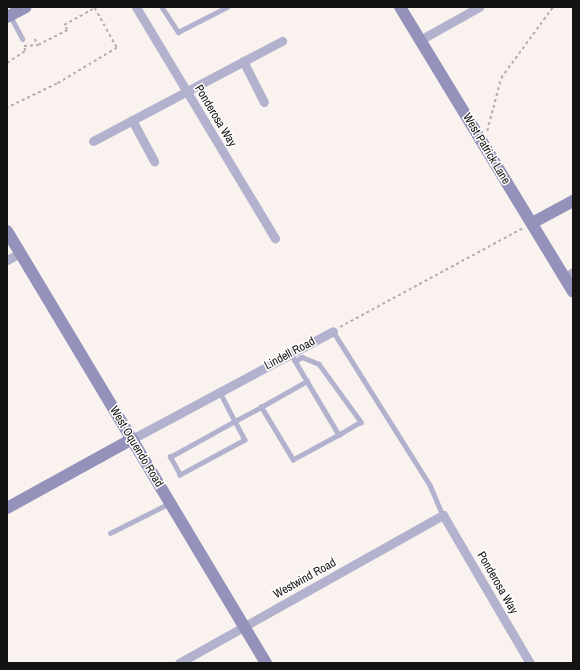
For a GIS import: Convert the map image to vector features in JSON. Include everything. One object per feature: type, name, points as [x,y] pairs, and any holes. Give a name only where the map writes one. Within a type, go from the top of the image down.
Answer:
[{"type":"street","points":[[9,16],[26,7]]},
{"type":"street","name":"Ponderosa Way","points":[[136,7],[275,238]]},
{"type":"street","name":"West Patrick Lane","points":[[400,7],[532,223],[569,274],[573,291]]},
{"type":"street","points":[[420,40],[479,7]]},
{"type":"street","points":[[93,141],[282,41]]},
{"type":"street","points":[[243,62],[264,102]]},
{"type":"street","points":[[132,120],[154,161]]},
{"type":"street","points":[[532,223],[573,201]]},
{"type":"street","name":"West Oquendo Road","points":[[7,231],[266,663]]},
{"type":"street","points":[[7,260],[20,253]]},
{"type":"street","name":"Lindell Road","points":[[7,508],[220,392],[292,357],[333,331]]},
{"type":"street","name":"Ponderosa Way","points":[[443,515],[530,663]]},
{"type":"street","name":"Westwind Road","points":[[179,663],[443,515]]},
{"type":"lane","points":[[162,7],[178,32],[227,7]]},
{"type":"lane","points":[[9,16],[23,39]]},
{"type":"lane","points":[[333,331],[398,431],[430,485],[443,515]]},
{"type":"lane","points":[[292,357],[339,435]]},
{"type":"lane","points":[[261,407],[293,460],[361,422],[319,364],[302,357],[292,357]]},
{"type":"lane","points":[[220,392],[235,421],[244,440],[180,475],[170,458],[235,421],[307,381]]},
{"type":"lane","points":[[110,533],[170,502]]},
{"type":"path","points":[[484,145],[502,78],[553,7]]},
{"type":"path","points":[[7,63],[25,51],[24,46],[38,45],[67,30],[64,24],[95,8],[117,48],[7,108]]},
{"type":"path","points":[[35,39],[38,45]]},
{"type":"path","points":[[333,331],[532,223]]}]
